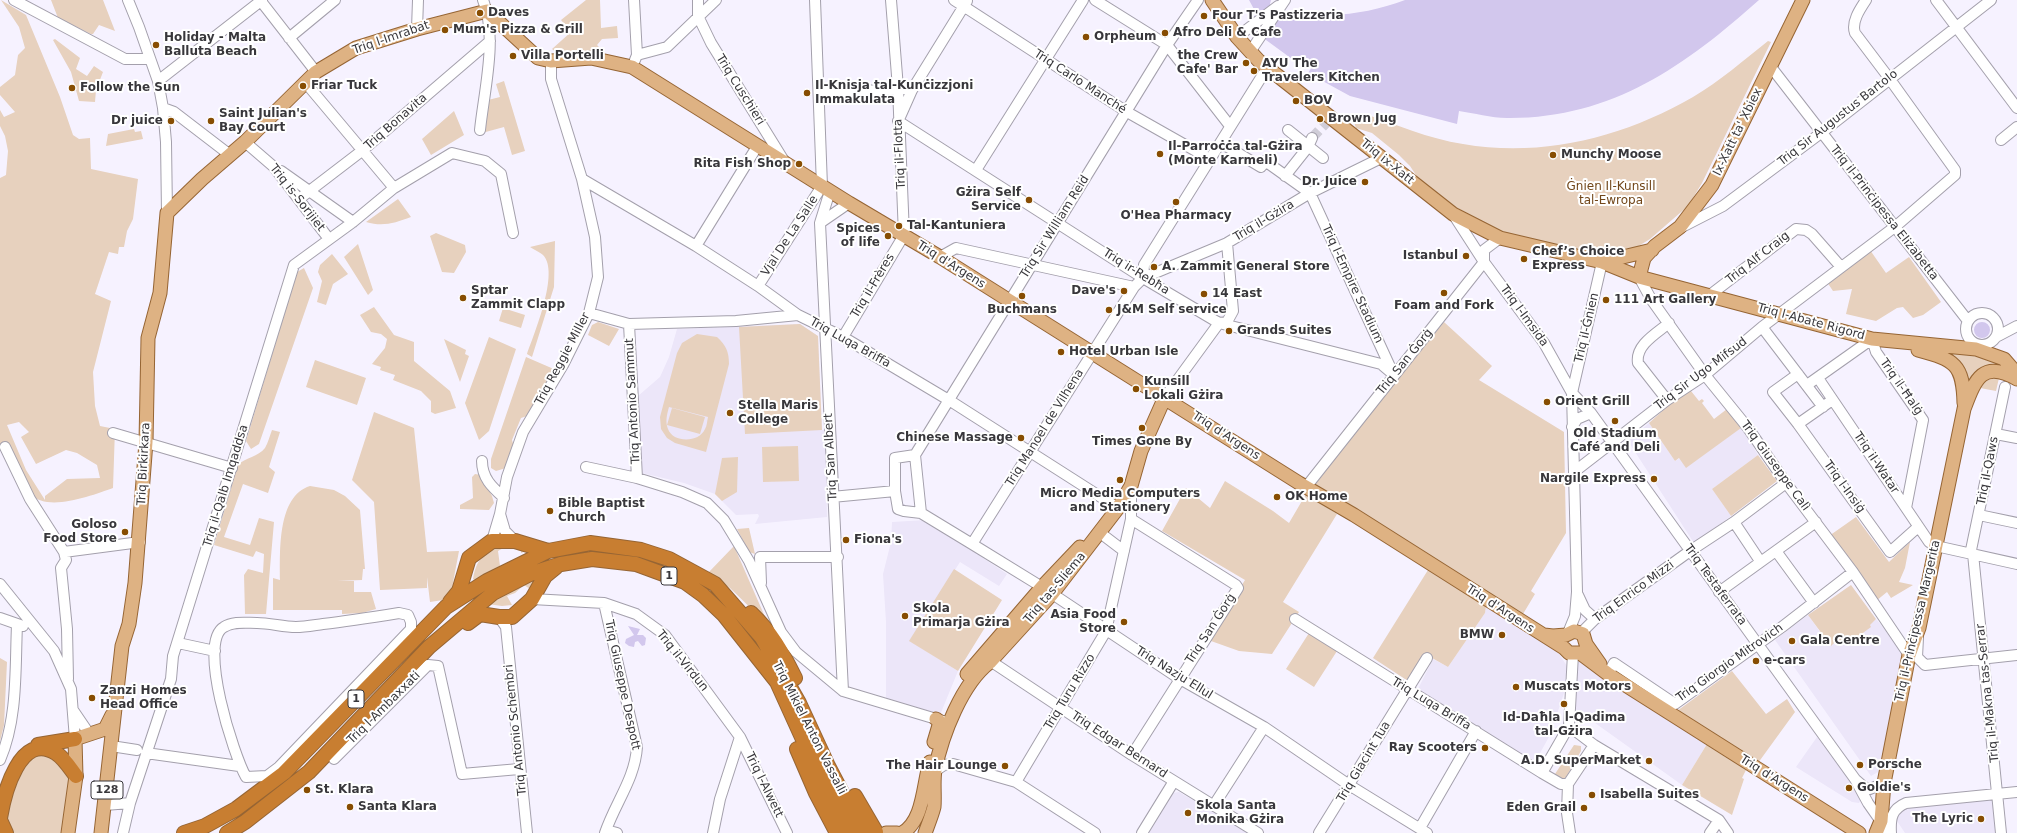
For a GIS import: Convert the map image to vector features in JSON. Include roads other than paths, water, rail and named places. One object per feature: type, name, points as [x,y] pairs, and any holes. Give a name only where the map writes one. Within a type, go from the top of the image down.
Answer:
[{"type":"highway","name":"1","points":[[446,607],[459,591],[469,558],[492,541],[515,541],[548,551]]},
{"type":"highway","name":"Triq Mikiel Anton Vassalli","points":[[184,833],[205,826],[236,809],[264,789],[446,607],[488,581],[548,551],[590,543],[617,545],[641,550],[669,560],[715,584],[762,638],[799,703],[832,773],[876,833]]},
{"type":"highway","name":"Triq Mikiel Anton Vassalli","points":[[226,833],[245,822],[309,772],[429,647],[494,593],[530,574],[561,564],[592,560],[636,564],[685,582],[703,595],[724,615],[777,682],[811,757],[849,833]]},
{"type":"highway","name":"1","points":[[429,647],[442,643],[480,614],[506,620],[535,594],[545,576],[561,564]]},
{"type":"highway","points":[[715,584],[733,596],[766,627],[781,650],[861,809],[876,833]]},
{"type":"highway","points":[[750,649],[776,702],[816,793],[837,833]]},
{"type":"highway","points":[[0,800],[13,765],[26,749],[39,744],[75,739]]},
{"type":"highway","points":[[6,833],[0,819],[16,767],[29,752],[40,748],[56,752],[76,776]]},
{"type":"main road","name":"Triq ix-Xatt","points":[[1212,0],[1237,37],[1267,68],[1329,120],[1453,214],[1500,238],[1602,262]]},
{"type":"main road","name":"Ix-Xatt ta' Xbiex","points":[[1639,277],[1644,258],[1680,227],[1712,185],[1803,0]]},
{"type":"main road","name":"Triq l-Imrabat","points":[[167,213],[245,142],[316,72],[356,48],[485,6]]},
{"type":"main road","points":[[485,6],[538,58],[551,61],[592,58],[634,61]]},
{"type":"main road","name":"Triq d'Argens","points":[[634,61],[785,162],[823,191],[849,203],[940,257],[1354,515],[1540,634],[1577,646],[1608,674],[1859,833]]},
{"type":"main road","name":"Triq Birkirkara","points":[[101,833],[111,746],[113,714],[122,646],[129,624],[140,542],[146,442],[148,338],[160,293],[167,213]]},
{"type":"main road","name":"Ix-Xatt ta' Xbiex","points":[[1602,262],[1652,250]]},
{"type":"main road","name":"Triq l-Abate Rigord","points":[[1602,262],[1639,277],[1781,313],[1872,339],[1976,349],[2004,359],[2017,374]]},
{"type":"main road","name":"Triq il-Prinċipessa Margerita","points":[[1872,339],[1935,354],[1951,363],[1961,373],[1963,380],[1964,409]]},
{"type":"main road","name":"Triq il-Prinċipessa Margerita","points":[[1878,827],[1884,783],[1909,656],[1919,628],[1964,409],[1974,383],[1982,375],[1994,371],[2010,375],[2017,379]]},
{"type":"main road","name":"Triq tas-Sliema","points":[[925,833],[934,808],[931,771],[940,720],[964,678],[986,658],[1047,591],[1078,549],[1098,532],[1118,508],[1131,486],[1141,451],[1165,397]]},
{"type":"main road","name":"Triq d'Argens","points":[[1540,634],[1553,636],[1567,634]]},
{"type":"main road","points":[[1567,634],[1563,640],[1577,646]]},
{"type":"main road","name":"Triq tas-Sliema","points":[[902,833],[908,830],[918,811],[931,771],[950,723],[971,681],[980,670],[986,658]]},
{"type":"main road","name":"Triq Birkirkara","points":[[75,739],[105,729],[113,714]]},
{"type":"main road","points":[[90,735],[111,746]]},
{"type":"main road","name":"128","points":[[68,833],[76,776],[75,739]]},
{"type":"main road","points":[[876,833],[897,833]]},
{"type":"street","points":[[14,0],[126,59],[149,60]]},
{"type":"street","points":[[158,81],[261,0],[316,72]]},
{"type":"street","points":[[289,38],[335,0]]},
{"type":"street","points":[[417,29],[418,0]]},
{"type":"street","points":[[634,0],[634,61],[667,47],[716,0]]},
{"type":"street","points":[[698,0],[698,16]]},
{"type":"street","name":"Triq San Albert","points":[[815,0],[823,191],[820,223],[832,497],[838,557],[843,691]]},
{"type":"street","name":"Triq il-Flotta","points":[[891,0],[898,88],[898,121],[904,236]]},
{"type":"street","name":"Triq Carlo Manché","points":[[954,0],[966,3],[1046,61],[1127,112],[1210,159]]},
{"type":"street","points":[[976,170],[1083,0]]},
{"type":"street","points":[[1094,0],[1167,45],[1230,126]]},
{"type":"street","name":"Triq Sir William Reid","points":[[915,455],[1167,45],[1198,0]]},
{"type":"street","points":[[1866,0],[1855,20],[1853,29],[1889,78]]},
{"type":"street","points":[[1936,0],[2017,108]]},
{"type":"street","name":"Triq Sir Augustus Bartolo","points":[[1680,227],[1723,206],[1821,133],[1889,78],[1991,0]]},
{"type":"street","points":[[132,1],[149,60],[158,81],[163,108],[166,142],[167,213]]},
{"type":"street","points":[[1237,37],[1285,1]]},
{"type":"street","points":[[1250,52],[1285,1]]},
{"type":"street","points":[[898,121],[912,90],[966,3]]},
{"type":"street","points":[[480,130],[490,41],[485,6]]},
{"type":"street","name":"Triq Cuschieri","points":[[698,16],[711,43],[785,162]]},
{"type":"street","name":"Triq Bonavita","points":[[299,199],[363,150],[490,41]]},
{"type":"street","name":"Triq Reggie Miller","points":[[492,541],[504,498],[507,477],[523,432],[563,365],[589,312],[598,278],[595,237],[582,179],[551,79],[551,61]]},
{"type":"street","name":"Triq il-Prinċipessa Eliżabetta","points":[[1771,67],[1821,133],[1948,293],[1968,321]]},
{"type":"street","points":[[1144,278],[1144,265],[1267,68]]},
{"type":"street","name":"Triq Sir Ugo Mifsud","points":[[1574,472],[1668,400],[1705,375],[1762,327],[1896,226],[1952,178],[1955,170],[1889,78]]},
{"type":"street","points":[[305,82],[394,188]]},
{"type":"street","points":[[819,93],[898,88],[912,90]]},
{"type":"street","points":[[163,108],[174,112],[230,155]]},
{"type":"street","name":"Triq ir-Rebħa","points":[[898,121],[1144,278],[1219,323],[1381,364],[1394,375]]},
{"type":"street","points":[[2001,140],[2017,127]]},
{"type":"street","points":[[1288,130],[1310,143],[1323,158]]},
{"type":"street","name":"Triq is-Sorijiet","points":[[245,142],[274,167],[329,239]]},
{"type":"street","points":[[1221,143],[1261,167],[1266,161],[1310,193]]},
{"type":"street","points":[[1285,176],[1310,143]]},
{"type":"street","points":[[696,246],[758,145]]},
{"type":"street","name":"Triq il-Qalb Imqaddsa","points":[[123,833],[141,751],[172,679],[173,656],[294,265],[353,222],[394,188],[452,153],[485,161],[501,174],[513,233]]},
{"type":"street","name":"Triq il-Gżira","points":[[1144,278],[1227,242],[1310,193],[1381,158]]},
{"type":"street","points":[[274,167],[310,190],[353,222]]},
{"type":"street","name":"Triq Luqa Briffa","points":[[582,179],[696,246],[758,286],[798,315],[843,337],[949,401],[1118,508]]},
{"type":"street","name":"Triq San Albert","points":[[820,223],[813,207],[823,191]]},
{"type":"street","name":"Vjal De La Salle","points":[[758,286],[823,191]]},
{"type":"street","name":"Triq l-Empire Stadium","points":[[1310,193],[1394,375]]},
{"type":"street","points":[[820,223],[849,203]]},
{"type":"street","name":"Triq l-Imsida","points":[[1453,214],[1484,262],[1544,343],[1572,393],[1577,592],[1575,616],[1567,634]]},
{"type":"street","name":"Triq Alf Craig","points":[[1710,296],[1796,229],[1806,230],[1812,234],[1841,267]]},
{"type":"street","name":"Triq il-Frères","points":[[843,337],[904,236]]},
{"type":"street","name":"Triq San Ġorġ","points":[[1306,486],[1484,262],[1484,250],[1500,238]]},
{"type":"street","name":"Triq tas-Sliema","points":[[1165,397],[1219,323],[1226,322],[1233,311],[1227,242]]},
{"type":"street","points":[[940,257],[956,248],[1134,287]]},
{"type":"street","name":"Triq il-Ġnien","points":[[1572,393],[1602,262]]},
{"type":"street","name":"Triq Giuseppe Calì","points":[[1639,277],[1651,299],[1705,375],[1748,428],[1786,483],[1854,572],[1909,656]]},
{"type":"street","name":"Triq Manoel de Vilhena","points":[[972,544],[1029,451],[1134,287],[1144,278]]},
{"type":"street","points":[[589,312],[629,324],[736,321],[798,315]]},
{"type":"street","points":[[1955,348],[1966,334],[1968,321],[1976,314],[1986,313],[1995,319],[1998,324],[1996,338],[2004,359]]},
{"type":"street","points":[[1668,400],[1638,363],[1638,360],[1640,348],[1669,323]]},
{"type":"street","name":"Triq Antonio Sammut","points":[[629,324],[637,478]]},
{"type":"street","points":[[1998,324],[2017,326]]},
{"type":"street","points":[[1966,334],[1972,342],[1981,346],[1991,344],[1996,338],[2017,326]]},
{"type":"street","points":[[1762,327],[1824,407]]},
{"type":"street","points":[[1807,386],[1872,339]]},
{"type":"street","name":"Triq il-Ħalġ","points":[[1872,339],[1876,352],[1923,420],[1906,508]]},
{"type":"street","name":"Triq l-Insiġ","points":[[1798,374],[1773,392],[1798,424],[1890,552],[1918,527]]},
{"type":"street","name":"Triq iI-Watar","points":[[1818,378],[1918,527],[1929,542],[1936,546]]},
{"type":"street","name":"Triq il-Qaws","points":[[1973,554],[1971,550],[2005,387]]},
{"type":"street","name":"Triq Testaferrata","points":[[1572,393],[1591,413],[1718,592],[1758,644],[1855,779],[1868,803],[1878,827],[1890,833]]},
{"type":"street","points":[[1798,424],[1824,407],[1833,399]]},
{"type":"street","points":[[1572,427],[1577,419],[1591,413]]},
{"type":"street","points":[[113,433],[232,468]]},
{"type":"street","points":[[1996,434],[2017,438]]},
{"type":"street","points":[[5,447],[30,499],[64,552],[66,560],[61,568],[67,629],[68,679]]},
{"type":"street","points":[[915,455],[921,513],[898,509],[895,491],[895,458],[915,455]]},
{"type":"street","points":[[482,461],[482,470],[487,482],[504,498]]},
{"type":"street","points":[[586,467],[637,478],[682,492],[714,508],[724,520],[749,561],[761,591],[781,632],[796,652],[843,691],[940,720]]},
{"type":"street","name":"Triq Enrico Mizzi","points":[[1577,646],[1595,619],[1690,551],[1734,522],[1786,483]]},
{"type":"street","name":"Triq Turu Rizzo","points":[[1016,782],[1106,631],[1131,519],[1131,486]]},
{"type":"street","points":[[832,497],[895,491]]},
{"type":"street","name":"Triq Nazju Ellul","points":[[921,513],[1047,591],[1180,678],[1264,727],[1349,785],[1424,831]]},
{"type":"street","points":[[500,514],[505,531],[515,541]]},
{"type":"street","points":[[1979,515],[2017,523]]},
{"type":"street","name":"Triq San Ġorġ","points":[[1131,519],[1236,585],[1238,588],[1132,755]]},
{"type":"street","points":[[1734,522],[1760,561]]},
{"type":"street","points":[[1718,592],[1816,522]]},
{"type":"street","points":[[1098,532],[1124,551]]},
{"type":"street","points":[[64,552],[140,542]]},
{"type":"street","points":[[1936,546],[2017,564]]},
{"type":"street","points":[[1776,551],[1814,603]]},
{"type":"street","name":"Triq il-Makna tas-Serrar","points":[[1973,554],[2001,833]]},
{"type":"street","points":[[761,591],[760,557],[838,557]]},
{"type":"street","name":"Triq Giorgio Mitrovich","points":[[1608,674],[1614,663],[1675,704],[1814,603],[1854,572]]},
{"type":"street","points":[[0,584],[54,651],[68,679],[71,689],[75,739]]},
{"type":"street","name":"Triq l-Imsida","points":[[1577,592],[1585,610],[1595,619]]},
{"type":"street","name":"Triq il-Virdun","points":[[535,594],[561,601],[604,603],[636,614],[665,635],[740,737]]},
{"type":"street","name":"Triq Giuseppe Despott","points":[[604,603],[637,747],[632,776],[605,832]]},
{"type":"street","points":[[399,614],[408,615],[411,622],[411,629],[282,770],[267,776],[246,777],[240,766],[221,705],[214,674],[217,636],[222,628],[229,624],[265,623],[297,627],[399,614]]},
{"type":"street","points":[[0,618],[37,631]]},
{"type":"street","name":"Triq Luqa Briffa","points":[[1295,619],[1542,773],[1561,784],[1568,784]]},
{"type":"street","name":"Triq Antonio Schembri","points":[[506,620],[527,833]]},
{"type":"street","points":[[0,760],[11,722],[17,624]]},
{"type":"street","points":[[1919,628],[1917,657],[1925,665],[2017,655]]},
{"type":"street","points":[[178,643],[215,651]]},
{"type":"street","points":[[1542,773],[1569,726],[1577,646]]},
{"type":"street","name":"Triq Edgar Bernard","points":[[986,658],[1132,755],[1258,833]]},
{"type":"street","name":"Triq Giacint Tua","points":[[1320,833],[1427,658]]},
{"type":"street","name":"Triq l-Ambaxxati","points":[[334,759],[428,665],[438,666],[462,774],[520,769]]},
{"type":"street","points":[[73,710],[90,735]]},
{"type":"street","points":[[1569,726],[1594,745],[1719,820],[1728,833]]},
{"type":"street","points":[[1214,805],[1264,727]]},
{"type":"street","points":[[1424,831],[1476,731]]},
{"type":"street","points":[[713,833],[720,799],[740,737]]},
{"type":"street","name":"Triq l-Alwett","points":[[740,737],[787,833]]},
{"type":"street","points":[[1570,833],[1567,813],[1568,784],[1594,745]]},
{"type":"street","points":[[111,746],[240,766]]},
{"type":"street","points":[[931,771],[944,765],[953,764],[1016,782],[1096,833]]},
{"type":"street","name":"Triq Testaferrata","points":[[1855,779],[1864,787],[1870,789],[1884,783]]},
{"type":"street","points":[[1142,833],[1174,781]]},
{"type":"street","points":[[1890,833],[1890,818],[1897,807],[1906,803],[2017,792]]},
{"type":"street","points":[[105,805],[130,803]]},
{"type":"street","points":[[1710,833],[1719,820]]},
{"type":"street","points":[[605,832],[617,833]]},
{"type":"tunnel","points":[[1312,138],[1326,123]]},
{"type":"place","name":"Daves","points":[[480,13]]},
{"type":"place","name":"Four T's Pastizzeria","points":[[1204,16]]},
{"type":"place","name":"Mum's Pizza & Grill","points":[[445,30]]},
{"type":"place","name":"Afro Deli & Cafe","points":[[1165,33]]},
{"type":"place","name":"Orpheum","points":[[1086,37]]},
{"type":"place","name":"Holiday - Malta Balluta Beach","points":[[156,45]]},
{"type":"place","name":"Villa Portelli","points":[[513,56]]},
{"type":"place","name":"the Crew Cafe' Bar","points":[[1246,63]]},
{"type":"place","name":"AYU The Travelers Kitchen","points":[[1254,71]]},
{"type":"place","name":"Friar Tuck","points":[[303,86]]},
{"type":"place","name":"Follow the Sun","points":[[72,88]]},
{"type":"place","name":"Il-Knisja tal-Kunċizzjoni Immakulata","points":[[807,93]]},
{"type":"place","name":"BOV","points":[[1296,101]]},
{"type":"place","name":"Brown Jug","points":[[1320,119]]},
{"type":"place","name":"Dr juice","points":[[171,121]]},
{"type":"place","name":"Saint Julian's Bay Court","points":[[211,121]]},
{"type":"place","name":"Il-Parroċċa tal-Gżira (Monte Karmeli)","points":[[1160,154]]},
{"type":"place","name":"Munchy Moose","points":[[1553,155]]},
{"type":"place","name":"Rita Fish Shop","points":[[799,164]]},
{"type":"place","name":"Dr. Juice","points":[[1365,182]]},
{"type":"place","name":"Gżira Self Service","points":[[1029,200]]},
{"type":"place","name":"O'Hea Pharmacy","points":[[1176,202]]},
{"type":"place","name":"Tal-Kantuniera","points":[[899,226]]},
{"type":"place","name":"Spices of life","points":[[888,236]]},
{"type":"place","name":"Istanbul","points":[[1466,256]]},
{"type":"place","name":"Chef’s Choice Express","points":[[1524,259]]},
{"type":"place","name":"A. Zammit General Store","points":[[1154,267]]},
{"type":"place","name":"Dave's","points":[[1124,291]]},
{"type":"place","name":"Foam and Fork","points":[[1444,293]]},
{"type":"place","name":"14 East","points":[[1204,294]]},
{"type":"place","name":"Buchmans","points":[[1022,296]]},
{"type":"place","name":"Sptar Zammit Clapp","points":[[463,298]]},
{"type":"place","name":"111 Art Gallery","points":[[1606,300]]},
{"type":"place","name":"J&M Self service","points":[[1109,310]]},
{"type":"place","name":"Grands Suites","points":[[1229,331]]},
{"type":"place","name":"Hotel Urban Isle","points":[[1061,352]]},
{"type":"place","name":"Kunsill Lokali Gżira","points":[[1136,389]]},
{"type":"place","name":"Orient Grill","points":[[1547,402]]},
{"type":"place","name":"Stella Maris College","points":[[730,413]]},
{"type":"place","name":"Old Stadium Café and Deli","points":[[1615,421]]},
{"type":"place","name":"Times Gone By","points":[[1142,428]]},
{"type":"place","name":"Chinese Massage","points":[[1021,438]]},
{"type":"place","name":"Nargile Express","points":[[1654,479]]},
{"type":"place","name":"Micro Media Computers and Stationery","points":[[1120,480]]},
{"type":"place","name":"OK Home","points":[[1277,497]]},
{"type":"place","name":"Bible Baptist Church","points":[[550,511]]},
{"type":"place","name":"Goloso Food Store","points":[[125,532]]},
{"type":"place","name":"Fiona's","points":[[846,540]]},
{"type":"place","name":"Skola Primarja Gżira","points":[[905,616]]},
{"type":"place","name":"Asia Food Store","points":[[1124,622]]},
{"type":"place","name":"BMW","points":[[1502,635]]},
{"type":"place","name":"Gala Centre","points":[[1792,641]]},
{"type":"place","name":"e-cars","points":[[1756,661]]},
{"type":"place","name":"Muscats Motors","points":[[1516,687]]},
{"type":"place","name":"Zanzi Homes Head Office","points":[[92,698]]},
{"type":"place","name":"Id-Daħla l-Qadima tal-Gżira","points":[[1564,704]]},
{"type":"place","name":"Ray Scooters","points":[[1485,748]]},
{"type":"place","name":"A.D. SuperMarket","points":[[1649,761]]},
{"type":"place","name":"Porsche","points":[[1860,765]]},
{"type":"place","name":"The Hair Lounge","points":[[1005,766]]},
{"type":"place","name":"Goldie's","points":[[1849,788]]},
{"type":"place","name":"St. Klara","points":[[307,790]]},
{"type":"place","name":"Isabella Suites","points":[[1592,795]]},
{"type":"place","name":"Santa Klara","points":[[350,807]]},
{"type":"place","name":"Eden Grail","points":[[1584,808]]},
{"type":"place","name":"Skola Santa Monika Gżira","points":[[1188,813]]},
{"type":"place","name":"The Lyric","points":[[1981,819]]},
{"type":"park label","name":"Ġnien Il-Kunsill tal-Ewropa","points":[[1611,194]]}]
